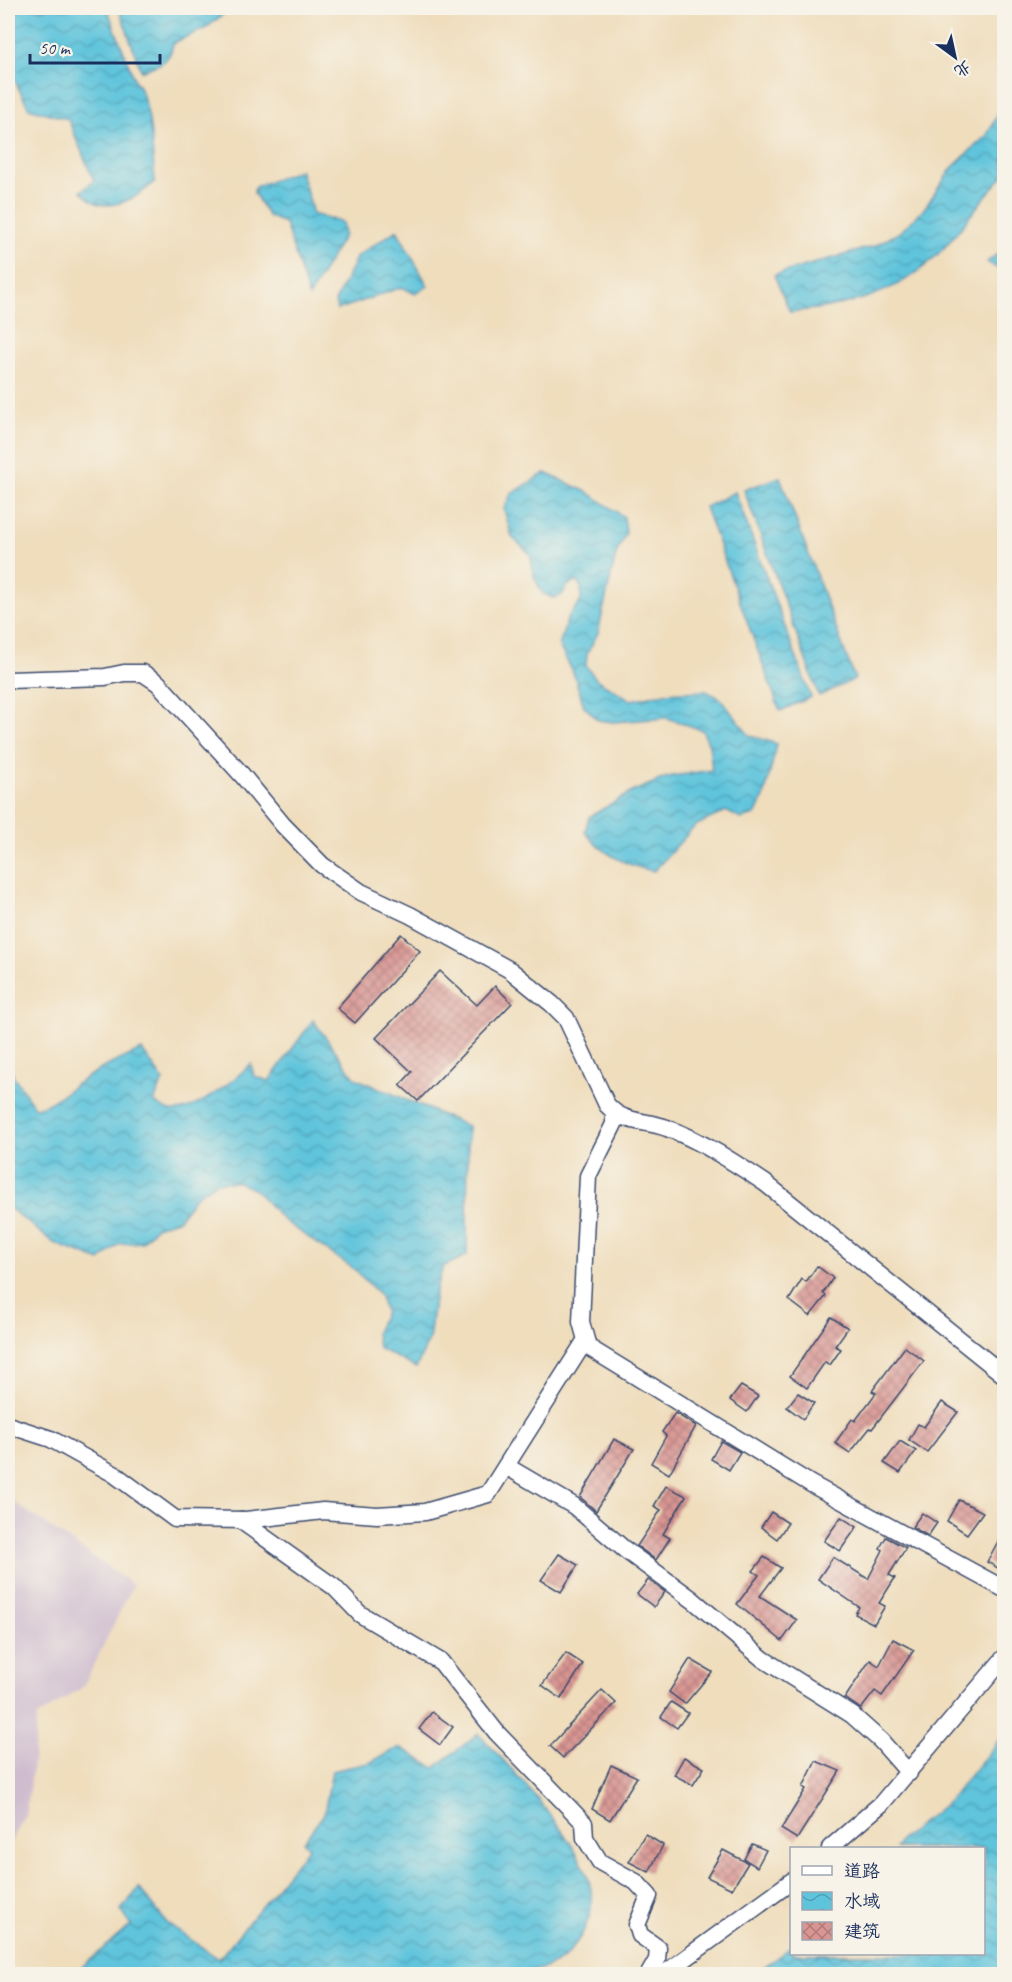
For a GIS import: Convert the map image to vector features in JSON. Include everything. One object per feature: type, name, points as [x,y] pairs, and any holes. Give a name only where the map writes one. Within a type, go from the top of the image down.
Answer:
[{"type":"street","points":[[8,680],[105,677],[124,673],[143,673],[158,683],[242,775],[283,825],[322,865],[361,892],[410,915],[510,970],[552,1004],[566,1018],[614,1113],[634,1122],[665,1127],[739,1166],[765,1183],[1005,1375]]},
{"type":"street","points":[[614,1113],[614,1124],[588,1176],[581,1322],[585,1341],[593,1352],[811,1484],[1005,1589]]},
{"type":"street","points":[[8,1425],[51,1439],[114,1474],[175,1519],[240,1520],[323,1511],[377,1515],[425,1512],[488,1494],[585,1341]]},
{"type":"street","points":[[506,1466],[574,1506],[624,1549],[693,1600],[763,1659],[852,1715],[909,1773]]},
{"type":"street","points":[[240,1520],[334,1587],[360,1614],[441,1662],[487,1722],[584,1823],[585,1838],[600,1862],[636,1882],[649,1896],[637,1925],[640,1935],[658,1948],[657,1960],[649,1974]]},
{"type":"street","points":[[831,1847],[881,1804],[1005,1658]]},
{"type":"street","points":[[664,1974],[790,1882]]},
{"type":"shaded area","points":[[8,1498],[133,1585],[83,1687],[37,1717],[33,1765],[25,1816],[8,1847]]},
{"type":"water","points":[[8,8],[107,8],[135,81],[141,90],[148,114],[155,181],[136,196],[120,203],[104,205],[94,202],[81,191],[94,181],[68,119],[29,108],[8,68]]},
{"type":"water","points":[[119,8],[231,8],[206,28],[173,43],[172,50],[162,62],[141,71]]},
{"type":"water","points":[[1004,108],[1004,175],[937,255],[911,276],[879,293],[845,304],[790,312],[774,275],[875,246],[900,232],[924,209],[952,168],[987,135],[999,112]]},
{"type":"water","points":[[300,170],[312,214],[342,222],[344,235],[309,297],[285,223],[269,217],[254,193],[255,187]]},
{"type":"water","points":[[397,230],[428,286],[415,294],[402,287],[337,310],[335,302],[357,256]]},
{"type":"water","points":[[1004,249],[1004,285],[1000,270],[987,262]]},
{"type":"water","points":[[545,473],[587,492],[624,517],[626,533],[616,554],[598,633],[587,654],[586,666],[597,680],[631,700],[665,693],[706,691],[720,698],[749,735],[777,744],[764,797],[755,815],[741,819],[726,811],[695,826],[654,871],[615,858],[599,846],[585,832],[589,817],[634,791],[667,777],[712,770],[709,745],[702,730],[667,718],[613,722],[598,720],[584,706],[573,672],[559,646],[568,617],[581,601],[581,587],[576,581],[567,586],[562,595],[553,598],[542,593],[534,576],[530,554],[512,537],[504,509],[511,494]]},
{"type":"water","points":[[780,477],[855,679],[819,696],[744,490]]},
{"type":"water","points":[[735,492],[811,697],[780,711],[705,507]]},
{"type":"water","points":[[313,1020],[355,1078],[468,1126],[467,1255],[443,1267],[435,1292],[429,1340],[416,1368],[378,1348],[376,1332],[385,1312],[379,1294],[354,1269],[283,1220],[255,1190],[238,1182],[216,1182],[195,1197],[179,1219],[156,1227],[142,1242],[119,1244],[100,1261],[54,1243],[8,1207],[8,1061],[14,1077],[35,1108],[55,1100],[101,1069],[142,1050],[163,1080],[154,1102],[164,1109],[180,1110],[191,1107],[214,1094],[251,1064],[254,1076],[269,1081]]},
{"type":"water","points":[[478,1734],[543,1805],[584,1868],[591,1892],[590,1912],[580,1937],[562,1959],[540,1969],[521,1974],[74,1974],[131,1925],[121,1910],[139,1888],[167,1923],[219,1959],[309,1847],[303,1842],[324,1814],[332,1771],[369,1763],[400,1747],[434,1768]]},
{"type":"water","points":[[1004,1734],[1004,1974],[755,1974],[790,1948],[790,1955],[985,1955],[985,1847],[896,1847],[901,1840],[949,1801]]},
{"type":"building","points":[[401,934],[420,951],[355,1023],[337,1008]]},
{"type":"building","points":[[440,971],[477,1005],[495,986],[512,1003],[418,1101],[400,1085],[412,1072],[376,1038]]},
{"type":"building","points":[[817,1266],[833,1278],[823,1293],[826,1296],[810,1316],[789,1300],[802,1279],[806,1282]]},
{"type":"building","points":[[831,1317],[848,1328],[835,1346],[841,1349],[830,1365],[825,1362],[807,1388],[790,1376]]},
{"type":"building","points":[[905,1347],[924,1361],[872,1429],[870,1428],[850,1453],[835,1443],[852,1419],[855,1421],[876,1393],[872,1391]]},
{"type":"building","points":[[741,1386],[758,1396],[747,1412],[730,1400]]},
{"type":"building","points":[[798,1393],[814,1403],[803,1419],[787,1407]]},
{"type":"building","points":[[942,1402],[958,1412],[927,1452],[909,1440],[918,1424],[924,1427]]},
{"type":"building","points":[[675,1413],[696,1426],[669,1474],[651,1463],[666,1436],[662,1432]]},
{"type":"building","points":[[614,1439],[634,1449],[596,1511],[580,1497]]},
{"type":"building","points":[[721,1441],[740,1452],[729,1470],[711,1459]]},
{"type":"building","points":[[900,1441],[916,1451],[900,1473],[884,1463]]},
{"type":"building","points":[[666,1486],[686,1496],[663,1534],[670,1538],[656,1560],[637,1546],[661,1510],[654,1506]]},
{"type":"building","points":[[959,1500],[983,1512],[967,1534],[947,1521]]},
{"type":"building","points":[[771,1512],[788,1523],[777,1539],[761,1527]]},
{"type":"building","points":[[922,1513],[937,1523],[928,1536],[912,1527]]},
{"type":"building","points":[[841,1517],[857,1527],[840,1551],[824,1541]]},
{"type":"building","points":[[1005,1528],[1005,1572],[987,1562]]},
{"type":"building","points":[[886,1537],[906,1548],[889,1575],[895,1578],[879,1603],[885,1606],[874,1624],[855,1614],[859,1607],[818,1579],[833,1557],[868,1579],[883,1550],[880,1548]]},
{"type":"building","points":[[559,1554],[578,1565],[561,1592],[541,1580]]},
{"type":"building","points":[[764,1557],[781,1568],[760,1596],[797,1620],[782,1641],[737,1604],[759,1575],[753,1571]]},
{"type":"building","points":[[648,1580],[665,1592],[654,1607],[637,1594]]},
{"type":"building","points":[[893,1639],[914,1650],[882,1696],[875,1691],[861,1709],[845,1698],[870,1660],[879,1666]]},
{"type":"building","points":[[566,1653],[583,1664],[561,1699],[542,1685]]},
{"type":"building","points":[[690,1659],[712,1672],[685,1704],[669,1692]]},
{"type":"building","points":[[602,1690],[616,1703],[563,1758],[550,1746]]},
{"type":"building","points":[[671,1702],[688,1713],[677,1728],[661,1717]]},
{"type":"building","points":[[432,1712],[453,1727],[440,1745],[419,1729]]},
{"type":"building","points":[[684,1757],[704,1768],[693,1785],[674,1775]]},
{"type":"building","points":[[816,1761],[840,1771],[797,1839],[781,1829],[806,1789],[803,1787]]},
{"type":"building","points":[[611,1765],[637,1777],[610,1820],[592,1809]]},
{"type":"building","points":[[645,1834],[663,1845],[649,1872],[629,1862]]},
{"type":"building","points":[[752,1844],[766,1850],[757,1867],[744,1859]]},
{"type":"building","points":[[723,1850],[748,1863],[732,1889],[707,1877]]}]
